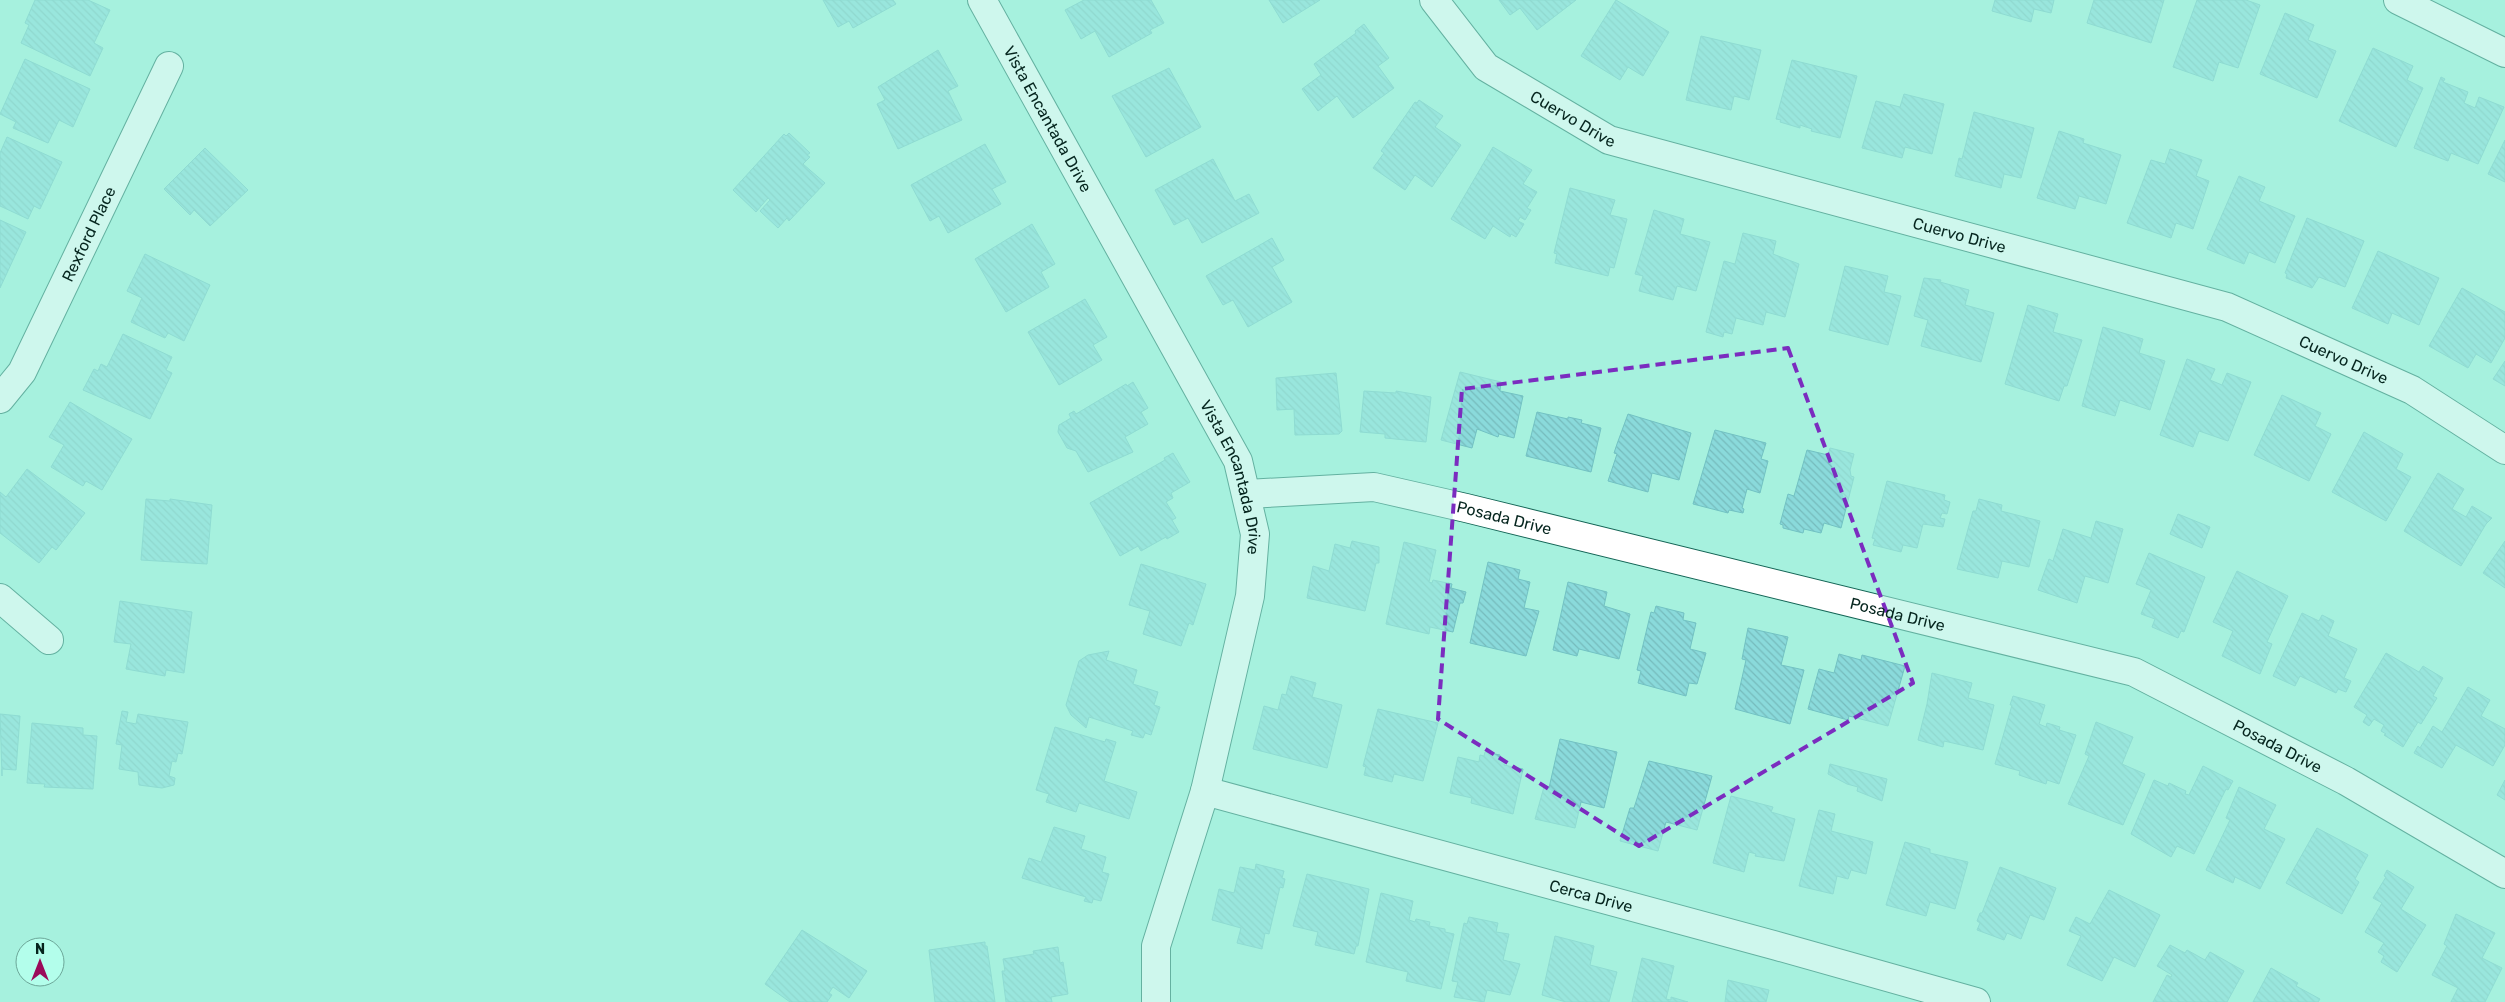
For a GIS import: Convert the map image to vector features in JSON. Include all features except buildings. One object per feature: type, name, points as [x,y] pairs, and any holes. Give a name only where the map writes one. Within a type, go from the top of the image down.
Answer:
[{"type":"street","name":"Vista Encantada Drive","points":[[982,0],[1238,461],[1255,534],[1250,596],[1205,791],[1156,946],[1156,1002]]},
{"type":"street","name":"Cuervo Drive","points":[[1434,0],[1486,67],[1608,140],[2226,307],[2412,390],[2505,450]]},
{"type":"street","points":[[2398,0],[2505,53]]},
{"type":"street","name":"Rexford Place","points":[[0,399],[22,372],[169,66]]},
{"type":"street","name":"Posada Drive","points":[[1247,494],[1374,487],[2134,672],[2346,781],[2505,874]]},
{"type":"street","points":[[0,598],[49,640]]},
{"type":"street","name":"Cerca Drive","points":[[1205,791],[1976,1002]]},
{"type":"highlighted area","points":[[1788,348],[1913,683],[1639,846],[1438,719],[1462,389]]}]
